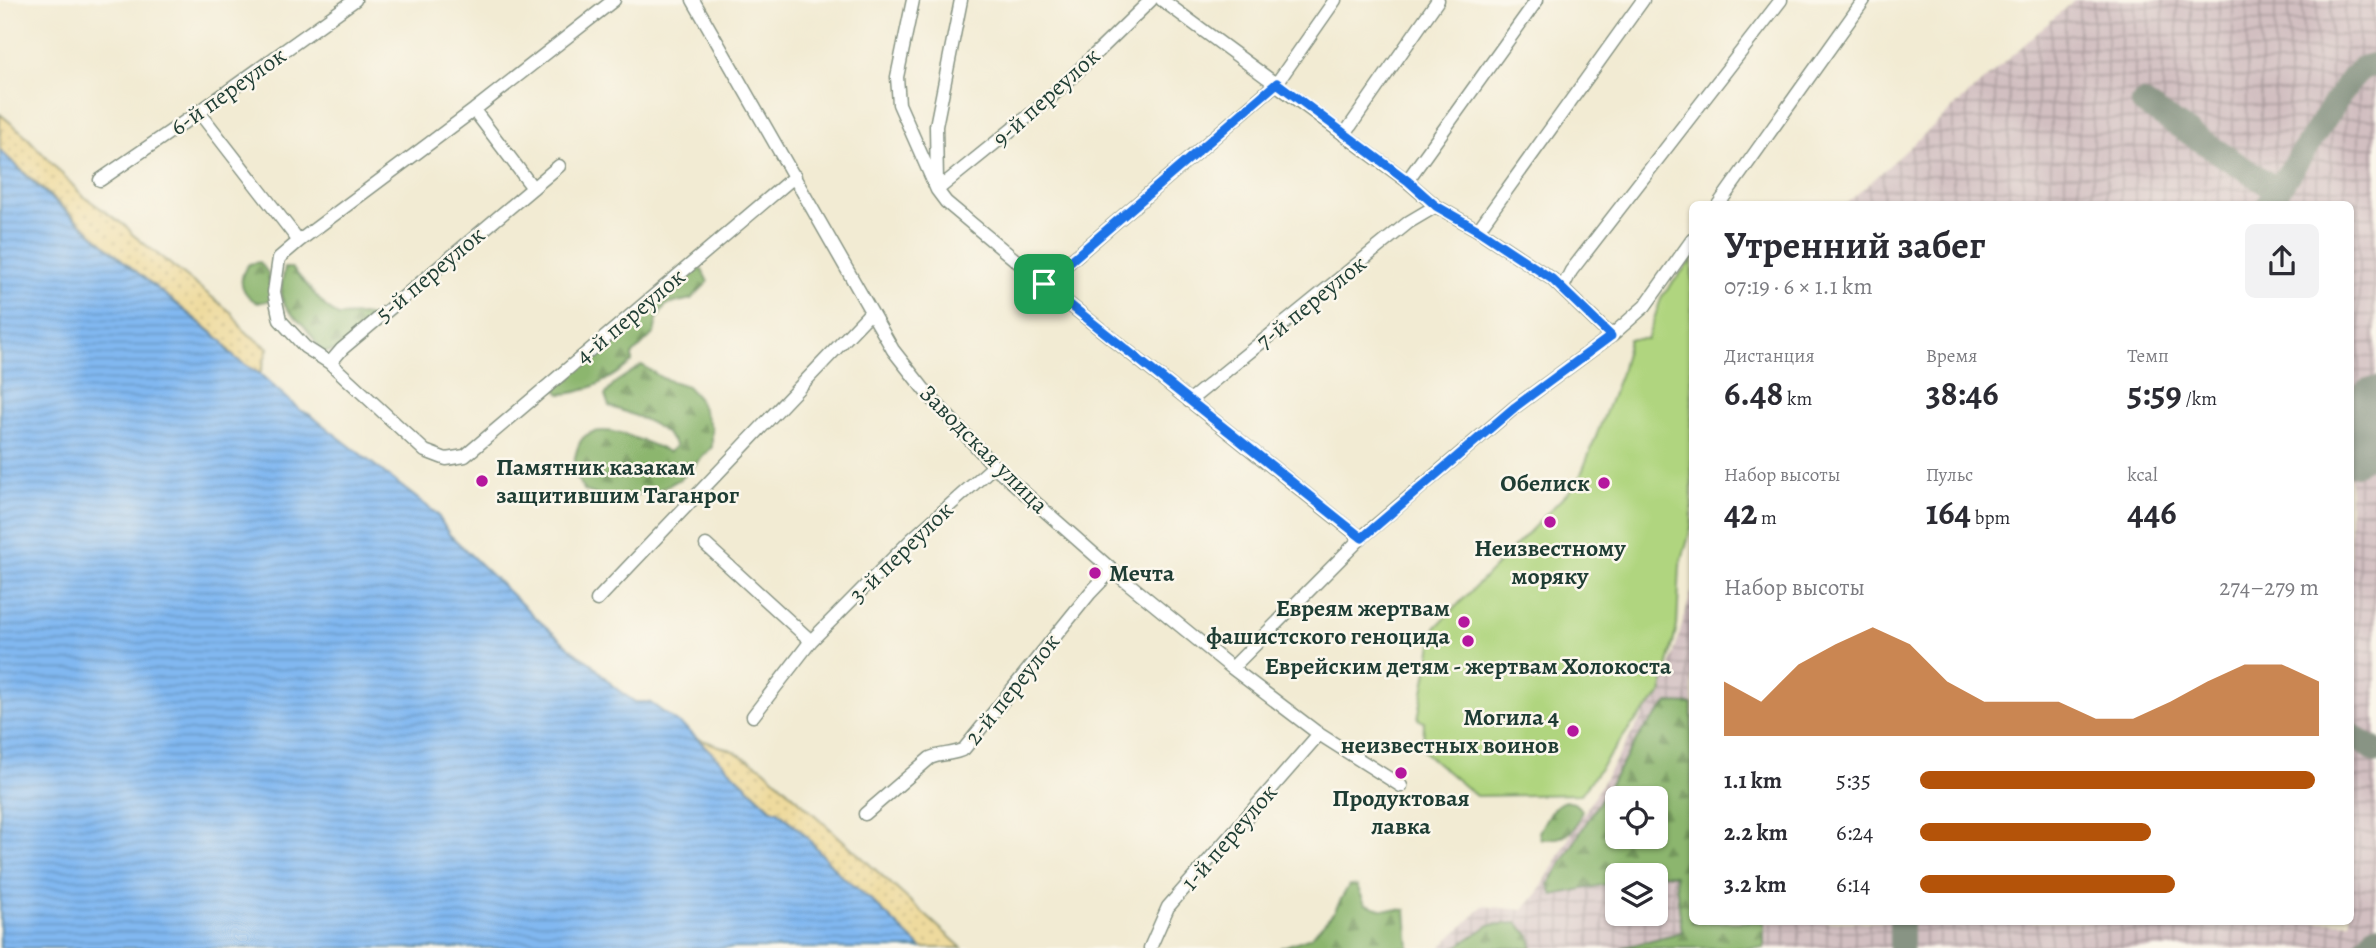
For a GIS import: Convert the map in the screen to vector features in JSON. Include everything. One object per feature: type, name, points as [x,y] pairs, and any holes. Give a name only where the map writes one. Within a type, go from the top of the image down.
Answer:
[{"type":"street","name":"6-й переулок","points":[[100,180],[355,0]]},
{"type":"street","points":[[330,363],[305,347],[280,320],[274,292],[279,258],[614,0]]},
{"type":"street","name":"Заводская улица","points":[[693,0],[893,351],[910,373],[994,466],[1112,570],[1232,668],[1319,734],[1401,786]]},
{"type":"street","points":[[913,0],[897,77],[899,104],[937,190],[946,201],[1044,284],[1362,538]]},
{"type":"street","points":[[937,190],[936,126],[961,0]]},
{"type":"street","name":"9-й переулок","points":[[937,190],[1047,101],[1151,0]]},
{"type":"street","points":[[1162,0],[1408,181],[1436,206],[1552,279],[1611,336]]},
{"type":"street","points":[[1044,284],[1277,83],[1335,0]]},
{"type":"street","points":[[1344,135],[1437,0]]},
{"type":"street","points":[[1408,181],[1537,0]]},
{"type":"street","points":[[1478,230],[1643,0]]},
{"type":"street","points":[[1562,289],[1571,271],[1781,0]]},
{"type":"street","points":[[1721,201],[1864,0]]},
{"type":"street","points":[[474,110],[533,188]]},
{"type":"street","points":[[199,112],[299,241]]},
{"type":"street","name":"5-й переулок","points":[[330,363],[342,349],[559,166]]},
{"type":"street","name":"4-й переулок","points":[[330,363],[425,451],[446,460],[465,456],[795,176]]},
{"type":"street","name":"7-й переулок","points":[[1189,401],[1409,222],[1436,206]]},
{"type":"street","points":[[1232,668],[1362,538],[1515,407],[1611,336],[1645,306],[1689,244]]},
{"type":"street","points":[[597,600],[871,312]]},
{"type":"street","name":"3-й переулок","points":[[753,716],[811,641],[913,538],[994,466]]},
{"type":"street","points":[[706,545],[811,641]]},
{"type":"street","name":"2-й переулок","points":[[865,814],[930,758],[964,749],[1090,593],[1112,570]]},
{"type":"street","name":"1-й переулок","points":[[1150,948],[1168,907],[1319,734]]},
{"type":"shaded area","points":[[2074,0],[2376,0],[2376,948],[1440,948],[1483,906],[1523,910],[1538,893],[1668,674],[1689,600],[1689,925],[2354,925],[2354,201],[1849,201]]},
{"type":"green space","points":[[260,262],[268,273],[271,300],[258,303],[244,291],[242,281],[249,264]]},
{"type":"green space","points":[[1689,263],[1689,536],[1680,566],[1677,626],[1661,694],[1632,725],[1581,794],[1476,796],[1423,751],[1424,722],[1418,719],[1435,628],[1578,482],[1621,373],[1629,339],[1647,339],[1662,296]]},
{"type":"green space","points":[[285,268],[292,268],[325,306],[338,316],[364,315],[374,318],[342,349],[323,353],[283,301],[281,288]]},
{"type":"green space","points":[[693,268],[702,270],[708,282],[691,299],[666,305],[657,319],[654,333],[632,355],[632,362],[598,384],[560,394],[556,389],[567,375]]},
{"type":"green space","points":[[642,365],[662,378],[687,386],[698,398],[712,429],[712,447],[682,478],[658,491],[609,499],[585,491],[572,470],[579,445],[583,438],[591,433],[601,431],[626,435],[669,452],[676,446],[655,426],[609,406],[605,395],[616,382]]},
{"type":"green space","points":[[1668,703],[1689,704],[1689,925],[1764,925],[1764,948],[1622,948],[1682,932],[1675,875],[1668,874],[1668,863],[1605,863],[1605,884],[1553,895],[1549,884],[1605,792],[1605,849],[1668,849],[1668,786],[1609,786],[1643,730]]},
{"type":"green space","points":[[1565,801],[1574,803],[1582,810],[1573,830],[1557,838],[1541,839],[1539,832],[1552,810]]},
{"type":"green space","points":[[1349,885],[1357,886],[1365,904],[1381,909],[1406,910],[1409,948],[1280,948],[1311,937],[1334,912]]},
{"type":"green space","points":[[1517,923],[1530,936],[1532,948],[1455,948],[1489,925]]},
{"type":"sand","points":[[0,114],[23,133],[82,195],[128,228],[132,234],[232,313],[243,330],[268,348],[260,374],[235,358],[218,337],[127,264],[0,150]]},
{"type":"sand","points":[[696,738],[731,750],[763,768],[962,948],[921,948],[871,900],[840,875],[805,835],[778,811],[772,809]]},
{"type":"water","points":[[0,150],[38,187],[127,264],[223,342],[235,358],[260,374],[300,410],[309,414],[437,514],[449,534],[535,617],[591,663],[614,687],[635,702],[649,702],[687,729],[771,809],[778,811],[805,835],[840,875],[871,900],[921,948],[0,948]]},
{"type":"taxiway","points":[[2271,201],[2349,82],[2362,68],[2376,64]]},
{"type":"taxiway","points":[[2143,103],[2277,190]]},
{"type":"taxiway","points":[[2354,737],[2376,751]]},
{"type":"taxiway","points":[[1901,925],[1901,948]]},
{"type":"taxiway","points":[[2365,948],[2376,936]]},
{"type":"runway","points":[[2354,440],[2376,407]]},
{"type":"place","name":"Памятник казакам защитившим Таганрог","points":[[482,481]]},
{"type":"place","name":"Обелиск","points":[[1604,483]]},
{"type":"place","name":"Неизвестному моряку","points":[[1550,522]]},
{"type":"place","name":"Мечта","points":[[1095,573]]},
{"type":"place","name":"Евреям жертвам фашистского геноцида","points":[[1464,622]]},
{"type":"place","name":"Еврейским детям - жертвам Холокоста","points":[[1468,641]]},
{"type":"place","name":"Могила 4 неизвестных воинов","points":[[1573,731]]},
{"type":"place","name":"Продуктовая лавка","points":[[1401,773]]},
{"type":"route","points":[[1277,83],[1408,181],[1436,206],[1552,279],[1611,336],[1515,407],[1362,538],[1044,284],[1277,83]]}]
